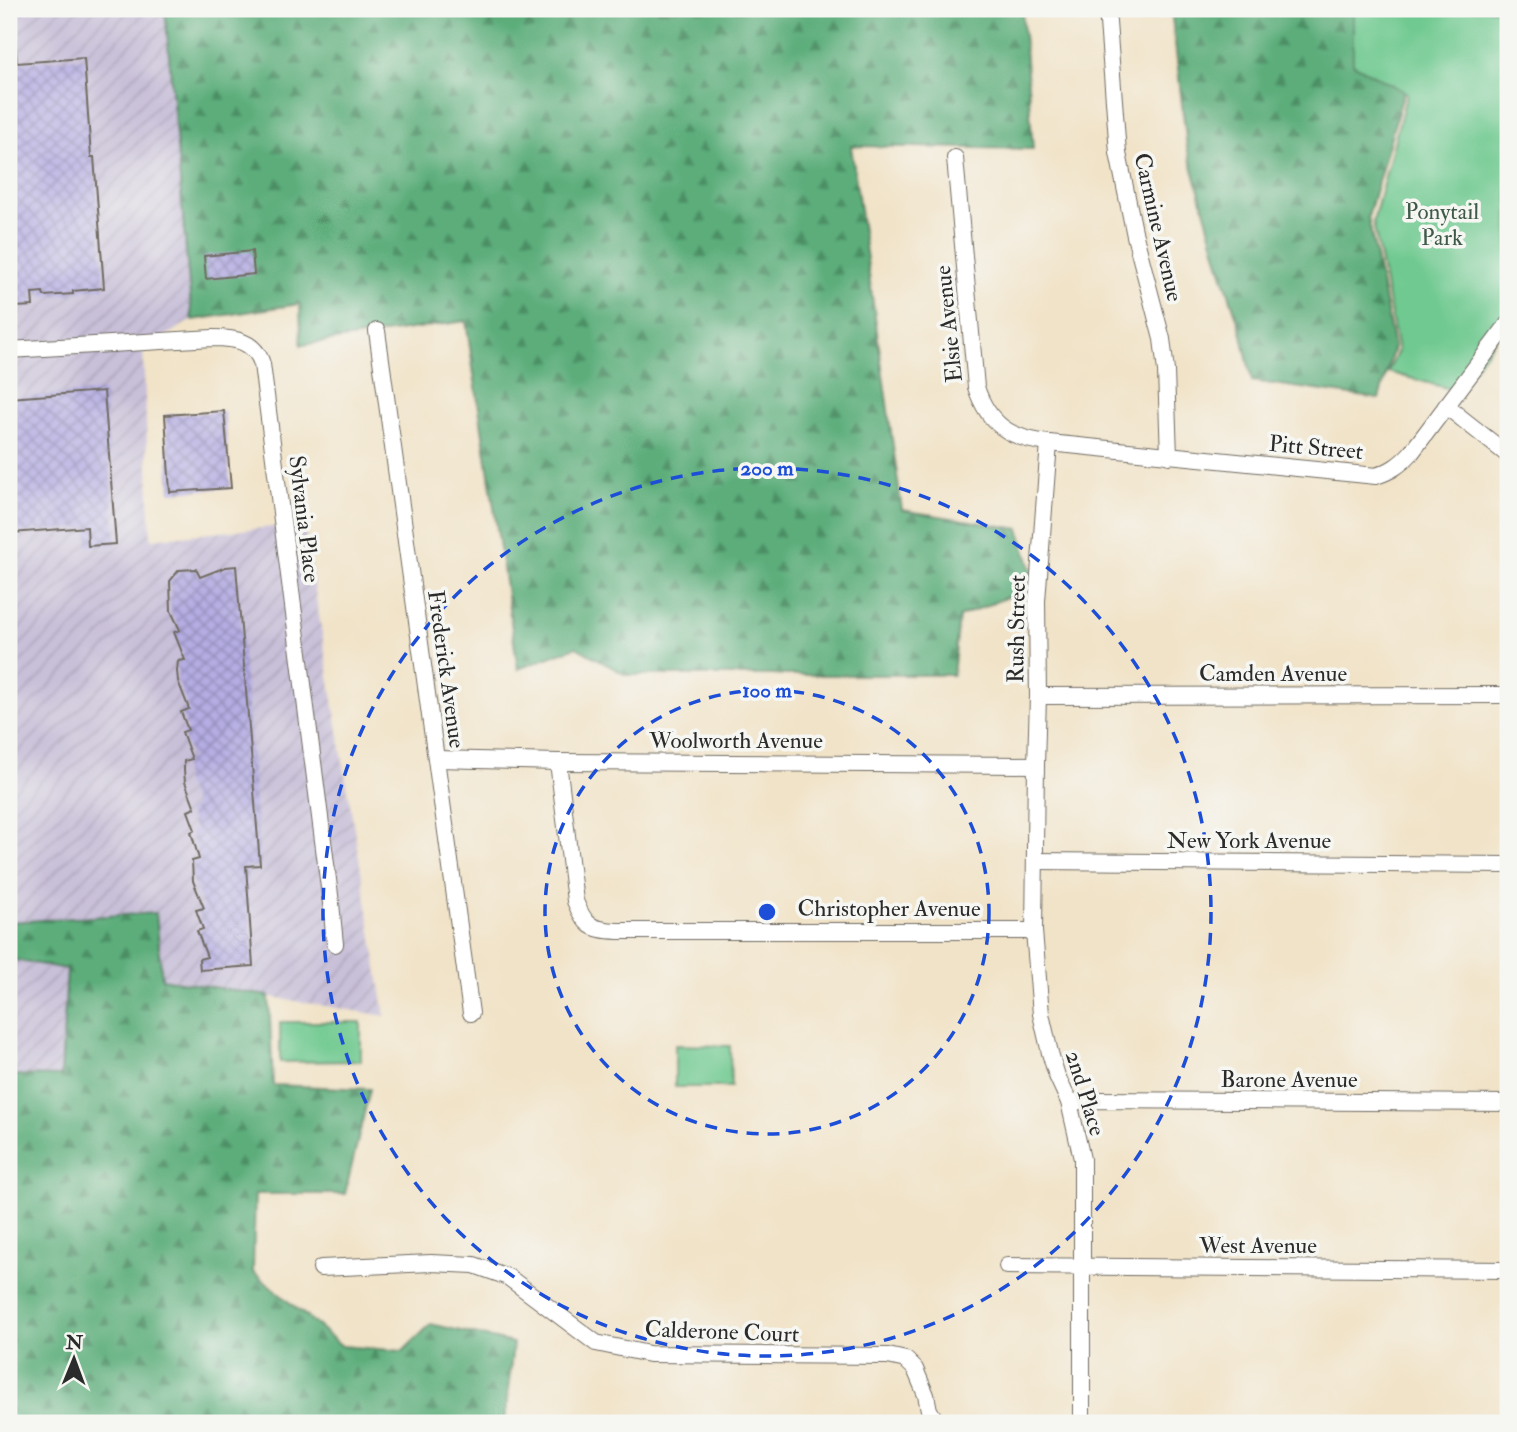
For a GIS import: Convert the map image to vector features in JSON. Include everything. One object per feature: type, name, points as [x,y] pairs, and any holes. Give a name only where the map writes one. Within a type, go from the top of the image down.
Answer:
[{"type":"street","name":"Carmine Avenue","points":[[1107,9],[1118,153],[1135,236],[1162,339],[1169,456]]},
{"type":"street","name":"Elsie Avenue","points":[[955,158],[975,379],[981,401],[993,419],[1010,433],[1023,439],[1049,443]]},
{"type":"street","name":"Pitt Street","points":[[1049,443],[1376,476],[1400,465],[1508,324]]},
{"type":"street","name":"Frederick Avenue","points":[[377,331],[471,1013]]},
{"type":"street","name":"Sylvania Place","points":[[9,350],[230,338],[249,345],[259,354],[335,944]]},
{"type":"street","points":[[1446,406],[1508,455]]},
{"type":"street","name":"Rush Street","points":[[1035,860],[1037,601],[1049,443]]},
{"type":"street","name":"Camden Avenue","points":[[1038,696],[1508,695]]},
{"type":"street","name":"Woolworth Avenue","points":[[437,759],[1036,765]]},
{"type":"street","name":"Christopher Avenue","points":[[558,762],[575,901],[591,928],[618,931],[1034,931]]},
{"type":"street","name":"New York Avenue","points":[[1035,860],[1508,864]]},
{"type":"street","name":"2nd Place","points":[[1035,860],[1034,931],[1041,1014],[1050,1053],[1069,1102],[1082,1158],[1082,1423]]},
{"type":"street","name":"Barone Avenue","points":[[1069,1102],[1508,1103]]},
{"type":"street","name":"Calderone Court","points":[[321,1268],[431,1263],[474,1265],[508,1278],[596,1343],[649,1354],[888,1356],[906,1360],[915,1369],[929,1410],[937,1423]]},
{"type":"street","name":"West Avenue","points":[[1007,1266],[1508,1270]]},
{"type":"shaded area","points":[[9,9],[165,9],[192,320],[143,349],[151,539],[304,524],[385,1016],[162,979],[156,913],[9,922]]},
{"type":"shaded area","points":[[9,959],[67,969],[61,1076],[9,1075]]},
{"type":"green space","points":[[165,9],[1022,9],[1033,149],[851,146],[902,510],[1019,529],[1036,585],[959,617],[953,675],[626,675],[576,647],[518,669],[466,321],[301,345],[300,304],[192,320]]},
{"type":"green space","points":[[1171,9],[1353,9],[1353,64],[1404,91],[1368,217],[1394,347],[1379,399],[1252,381],[1241,330],[1220,267],[1187,147]]},
{"type":"green space","name":"Ponytail Park","points":[[1353,9],[1508,9],[1508,322],[1458,391],[1388,372],[1398,351],[1373,222],[1407,93],[1353,64]]},
{"type":"green space","points":[[156,913],[162,979],[269,996],[273,1085],[370,1089],[345,1194],[255,1194],[253,1272],[342,1346],[403,1351],[431,1324],[513,1343],[505,1423],[9,1423],[9,1075],[61,1076],[67,969],[9,959],[9,922]]},
{"type":"green space","points":[[280,1022],[361,1022],[361,1061],[280,1062]]},
{"type":"green space","points":[[675,1045],[730,1046],[731,1087],[675,1087]]},
{"type":"building","points":[[9,9],[13,9],[17,63],[84,58],[104,288],[73,291],[73,294],[44,296],[43,292],[32,293],[33,306],[15,307],[14,296],[9,296]]},
{"type":"building","points":[[252,251],[254,274],[206,279],[204,256]]},
{"type":"building","points":[[104,391],[116,544],[88,546],[87,527],[12,533],[9,398]]},
{"type":"building","points":[[224,411],[231,488],[170,492],[165,415]]},
{"type":"building","points":[[236,566],[260,865],[246,866],[253,966],[200,970],[199,959],[207,957],[197,931],[203,929],[196,910],[204,908],[193,881],[192,861],[199,859],[191,832],[195,830],[188,811],[195,808],[185,782],[184,770],[184,761],[192,759],[182,732],[188,730],[181,712],[189,709],[178,681],[178,661],[185,660],[174,632],[180,630],[171,611],[170,581],[179,570],[196,569],[200,577]]}]
